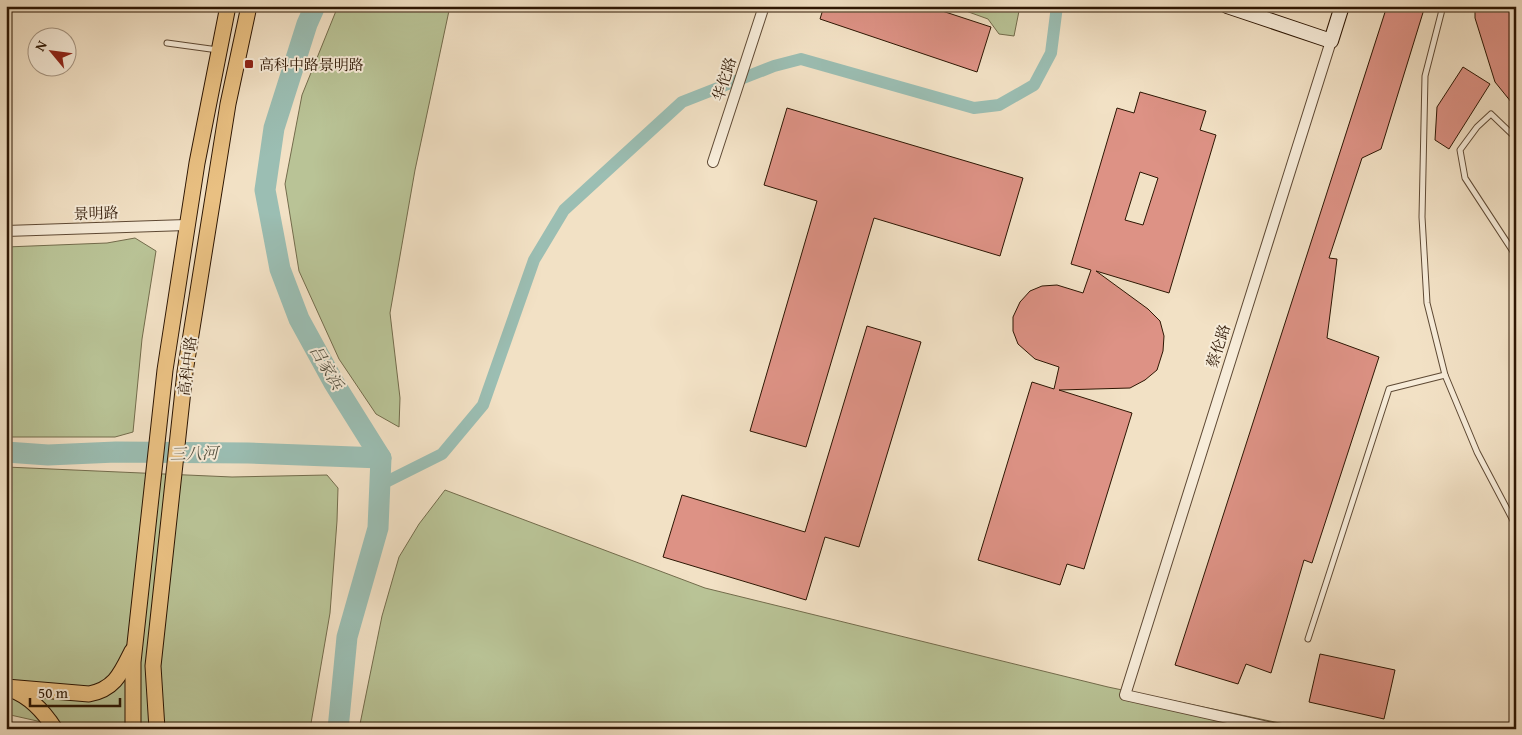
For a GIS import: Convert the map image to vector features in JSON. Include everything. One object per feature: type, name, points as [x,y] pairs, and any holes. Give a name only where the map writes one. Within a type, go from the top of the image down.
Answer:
[{"type":"main road","name":"高科中路","points":[[133,729],[133,662],[173,308],[186,225],[218,50],[228,6]]},
{"type":"main road","name":"高科中路","points":[[157,729],[153,666],[174,470],[194,311],[228,104],[249,6]]},
{"type":"main road","points":[[6,688],[89,694],[103,691],[113,683],[122,671],[135,646]]},
{"type":"main road","points":[[6,688],[20,693],[33,702],[55,729]]},
{"type":"street","name":"华佗路","points":[[713,162],[764,6]]},
{"type":"street","points":[[1227,6],[1332,41]]},
{"type":"street","name":"蔡伦路","points":[[1278,729],[1125,695],[1342,6]]},
{"type":"street","name":"景明路","points":[[6,231],[186,225]]},
{"type":"lane","points":[[1443,6],[1425,76],[1422,217],[1427,303],[1445,375],[1477,452],[1516,526]]},
{"type":"lane","points":[[167,43],[218,50]]},
{"type":"lane","points":[[1516,138],[1492,114],[1477,127],[1460,150],[1465,178],[1516,256]]},
{"type":"lane","points":[[1308,639],[1389,389],[1445,375]]},
{"type":"green space","points":[[338,6],[450,6],[415,170],[390,313],[400,398],[399,427],[376,414],[339,359],[299,271],[285,184],[302,95]]},
{"type":"green space","points":[[952,6],[1020,6],[1014,36],[999,34],[988,19]]},
{"type":"green space","points":[[135,238],[156,251],[142,339],[133,432],[115,437],[6,437],[6,247],[107,243]]},
{"type":"green space","points":[[6,467],[232,477],[327,475],[338,488],[337,521],[330,613],[310,729],[73,729],[6,714]]},
{"type":"green space","points":[[445,490],[705,588],[1108,687],[1308,729],[359,729],[382,616],[399,557],[419,524]]},
{"type":"building","points":[[824,6],[927,6],[991,27],[977,72],[820,19]]},
{"type":"building","points":[[1387,6],[1425,6],[1381,149],[1362,158],[1329,258],[1337,259],[1327,338],[1379,357],[1312,563],[1304,560],[1271,673],[1246,664],[1238,684],[1175,665]]},
{"type":"building","points":[[1475,6],[1516,6],[1516,108],[1495,82],[1475,18]]},
{"type":"building","points":[[1463,67],[1490,84],[1449,149],[1435,140],[1437,107]]},
{"type":"building","points":[[1140,92],[1206,111],[1200,130],[1216,135],[1169,293],[1096,271],[1148,309],[1160,321],[1164,336],[1163,351],[1157,370],[1145,380],[1130,388],[1059,390],[1132,413],[1084,569],[1067,564],[1060,585],[978,560],[1032,382],[1054,389],[1059,367],[1035,359],[1018,344],[1013,331],[1013,317],[1020,302],[1030,291],[1042,286],[1057,285],[1083,293],[1091,270],[1071,264],[1117,108],[1134,113]],"holes":[[[1140,172],[1158,178],[1143,225],[1125,220]]]},
{"type":"building","points":[[787,108],[1023,178],[1000,256],[874,218],[806,447],[750,431],[817,201],[764,185]]},
{"type":"building","points":[[867,326],[921,342],[859,547],[825,537],[806,600],[663,557],[682,495],[805,532]]},
{"type":"building","points":[[1320,654],[1395,670],[1384,719],[1309,702]]},
{"type":"waterway","name":"吕家浜","points":[[315,6],[307,24],[274,128],[265,190],[280,269],[299,319],[334,383],[381,458],[378,528],[347,637],[338,729]]},
{"type":"waterway","points":[[380,485],[442,454],[483,405],[534,260],[564,210],[682,102],[774,66],[801,59],[974,108],[999,105],[1034,85],[1051,53],[1057,6]]},
{"type":"waterway","name":"三八河","points":[[6,452],[48,455],[116,452],[248,453],[381,458]]},
{"type":"place","name":"高科中路景明路","points":[[249,64]]}]
